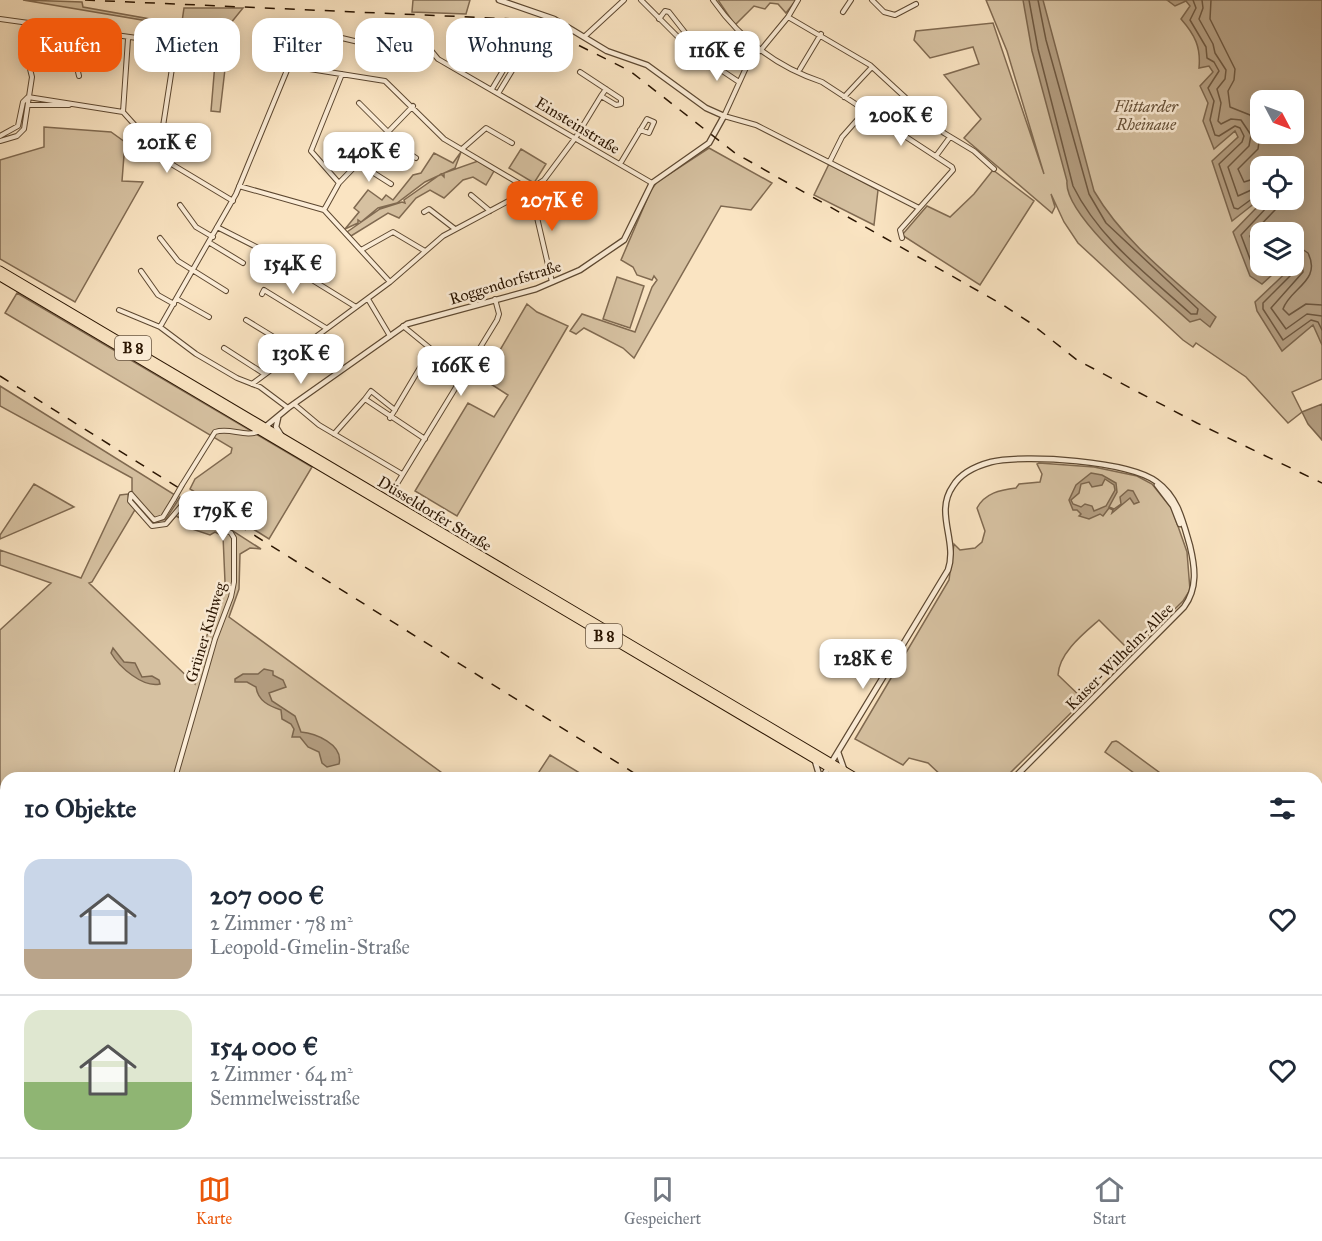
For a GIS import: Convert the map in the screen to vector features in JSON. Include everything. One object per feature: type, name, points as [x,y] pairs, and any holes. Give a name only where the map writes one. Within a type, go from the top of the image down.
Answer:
[{"type":"main road","name":"Düsseldorfer Straße","points":[[0,270],[838,772]]},
{"type":"main road","name":"Düsseldorfer Straße","points":[[0,277],[263,429],[283,438],[534,591]]},
{"type":"main road","name":"Düsseldorfer Straße","points":[[673,673],[815,761],[830,766]]},
{"type":"street","points":[[499,0],[554,19],[607,51],[647,65],[707,108],[724,116],[756,125],[919,208]]},
{"type":"street","points":[[584,37],[624,0]]},
{"type":"street","points":[[641,0],[691,50],[739,82]]},
{"type":"street","points":[[713,0],[755,48],[801,75],[822,82],[953,168],[900,230],[902,238]]},
{"type":"street","points":[[760,51],[788,17],[798,0]]},
{"type":"street","points":[[843,12],[851,0]]},
{"type":"street","points":[[872,0],[884,12],[895,15],[915,4]]},
{"type":"street","points":[[659,18],[665,11],[669,12],[708,61]]},
{"type":"street","points":[[788,17],[821,34],[872,66],[950,137],[974,151],[994,169]]},
{"type":"street","points":[[0,20],[18,23]]},
{"type":"street","points":[[800,69],[821,34]]},
{"type":"street","points":[[122,38],[165,40],[174,45],[159,153]]},
{"type":"street","points":[[123,112],[128,39]]},
{"type":"street","points":[[724,116],[755,48]]},
{"type":"street","name":"Einsteinstraße","points":[[434,54],[652,183]]},
{"type":"street","points":[[844,97],[872,66]]},
{"type":"street","points":[[22,131],[32,72]]},
{"type":"street","points":[[78,72],[79,76]]},
{"type":"street","points":[[160,327],[233,201],[288,72]]},
{"type":"street","points":[[329,72],[385,81],[413,106],[444,139],[529,190],[552,282]]},
{"type":"street","points":[[492,89],[502,72]]},
{"type":"street","points":[[499,92],[511,72]]},
{"type":"street","points":[[580,72],[621,99],[621,104],[616,105],[601,96]]},
{"type":"street","points":[[339,183],[311,151],[342,74]]},
{"type":"street","points":[[252,384],[295,350],[368,299],[455,229],[544,180],[576,137],[606,89]]},
{"type":"street","points":[[28,97],[123,112],[159,153],[177,168],[233,201]]},
{"type":"street","points":[[17,128],[23,102],[28,97]]},
{"type":"street","points":[[359,104],[388,132]]},
{"type":"street","points":[[28,105],[70,105]]},
{"type":"street","points":[[324,210],[339,183],[413,106]]},
{"type":"street","points":[[830,161],[842,137],[865,111]]},
{"type":"street","name":"Roggendorfstraße","points":[[263,429],[288,408],[403,326],[552,282],[575,273],[619,244],[627,235],[652,183],[709,143],[715,136],[724,116]]},
{"type":"street","points":[[17,128],[22,131]]},
{"type":"street","points":[[0,136],[17,128]]},
{"type":"street","points":[[462,149],[486,128],[512,143]]},
{"type":"street","points":[[620,164],[640,130]]},
{"type":"street","points":[[0,141],[22,131]]},
{"type":"street","points":[[343,136],[364,157]]},
{"type":"street","points":[[383,137],[416,158]]},
{"type":"street","points":[[936,156],[950,137]]},
{"type":"street","points":[[358,163],[391,184]]},
{"type":"street","points":[[239,186],[324,210],[390,282]]},
{"type":"street","points":[[471,195],[490,211]]},
{"type":"street","points":[[180,205],[196,227],[213,237]]},
{"type":"street","points":[[424,212],[429,209],[455,229]]},
{"type":"street","points":[[217,227],[270,254],[356,307]]},
{"type":"street","points":[[361,250],[393,232],[425,251]]},
{"type":"street","points":[[160,238],[178,261],[226,291]]},
{"type":"street","points":[[210,243],[243,263]]},
{"type":"street","points":[[141,272],[158,295],[174,304]]},
{"type":"street","points":[[262,294],[264,290],[326,328]]},
{"type":"street","points":[[177,298],[209,317]]},
{"type":"street","points":[[368,299],[390,336]]},
{"type":"street","points":[[392,492],[497,320],[499,314],[495,299]]},
{"type":"street","points":[[119,310],[160,327],[196,354],[252,384],[288,408]]},
{"type":"street","points":[[246,320],[295,350]]},
{"type":"street","points":[[403,326],[431,348],[467,370]]},
{"type":"street","points":[[224,348],[264,373]]},
{"type":"street","points":[[390,418],[431,348]]},
{"type":"street","points":[[334,434],[371,391],[395,410]]},
{"type":"street","points":[[365,399],[390,418],[425,439]]},
{"type":"street","points":[[294,404],[313,421],[402,474]]},
{"type":"street","points":[[279,416],[276,427],[283,438]]},
{"type":"street","name":"Grüner Kuhweg","points":[[177,772],[214,639],[231,597],[234,558],[232,534],[186,505],[179,506],[166,524],[156,527],[147,522],[130,499],[131,494],[151,517],[158,520],[163,517],[215,432],[222,430],[246,436],[263,429]]},
{"type":"street","points":[[826,772],[948,570],[951,549],[945,507],[949,492],[959,478],[979,466],[1005,460],[1059,460],[1128,469]]},
{"type":"street","name":"Kaiser-Wilhelm-Allee","points":[[1020,772],[1185,607],[1191,597],[1195,579],[1185,531],[1176,504],[1155,480],[1128,469]]},
{"type":"street","name":"Kaiser-Wilhelm-Allee","points":[[1128,469],[1152,481],[1166,494],[1185,531]]},
{"type":"street","points":[[838,752],[843,772]]},
{"type":"street","points":[[815,761],[819,772]]},
{"type":"green space","points":[[23,0],[82,2],[83,7],[144,18],[134,19]]},
{"type":"green space","points":[[413,0],[470,0],[466,14],[412,12]]},
{"type":"green space","points":[[718,0],[796,0],[786,13],[778,4],[770,3],[765,9],[754,6],[735,25]]},
{"type":"green space","name":"Flittarder Rheinaue","points":[[986,0],[1250,0],[1259,90],[1250,90],[1250,144],[1302,144],[1322,168],[1322,379],[1292,392],[1302,412],[1288,423],[1246,377],[1196,343],[1193,347],[1183,340],[1078,243],[1064,222],[1051,194],[1055,207],[1052,213],[964,138],[981,119],[944,75],[979,64],[973,47],[930,58],[914,40],[916,31],[993,23],[1044,174],[1007,51]]},
{"type":"green space","points":[[184,8],[243,8],[235,18],[183,18]]},
{"type":"green space","points":[[214,72],[225,72],[220,112],[211,111]]},
{"type":"green space","points":[[44,127],[111,132],[125,142],[122,181],[143,182],[75,302],[0,259],[0,160],[44,147]]},
{"type":"green space","points":[[709,148],[772,183],[751,210],[721,206],[634,358],[623,348],[584,328],[576,334],[570,331],[582,314],[635,332],[652,287],[657,280],[654,276],[652,280],[637,275],[633,267],[621,260],[651,190],[657,182]]},
{"type":"green space","points":[[521,149],[546,164],[534,183],[509,168]]},
{"type":"green space","points":[[461,152],[455,168],[425,182],[397,203],[378,208],[361,222],[358,220],[358,223],[345,229],[359,212],[354,208],[368,190],[382,200],[386,195],[393,200],[413,175],[421,173],[434,153],[453,163]]},
{"type":"green space","points":[[478,161],[494,171],[486,185],[473,177],[463,180],[444,198],[430,190],[416,198],[399,218],[388,213],[351,236],[347,232],[380,209],[405,203],[404,200],[441,174],[444,177],[444,173]]},
{"type":"green space","points":[[829,164],[878,190],[874,225],[814,195]]},
{"type":"green space","points":[[993,170],[1034,201],[980,285],[902,235],[927,206],[950,217],[974,194]]},
{"type":"green space","points":[[617,277],[644,286],[630,328],[603,319]]},
{"type":"green space","points":[[17,293],[312,467],[269,539],[190,489],[195,479],[231,453],[232,448],[5,313]]},
{"type":"green space","points":[[527,304],[537,312],[568,326],[457,516],[415,491],[468,403],[494,417],[508,395],[483,379]]},
{"type":"green space","points":[[0,386],[175,495],[163,516],[154,518],[132,493],[132,478],[0,406]]},
{"type":"green space","points":[[1037,464],[1094,467],[1137,476],[1152,484],[1172,509],[1187,552],[1190,590],[1183,601],[1131,652],[1099,620],[1079,638],[1063,659],[1058,675],[1084,700],[1011,772],[938,772],[928,763],[909,758],[903,765],[855,739],[949,580],[954,544],[960,550],[975,548],[982,542],[985,531],[977,508],[980,503],[994,493],[1016,488],[1019,484],[1040,482],[1042,474]]},
{"type":"green space","points":[[34,484],[74,507],[0,539],[0,535]]},
{"type":"green space","points":[[128,494],[129,502],[136,508],[92,582],[89,583],[195,684],[198,662],[225,582],[223,536],[215,532],[210,535],[189,528],[188,522],[176,516],[169,524],[153,525],[131,501],[133,499],[148,518],[156,522],[166,519],[180,497],[261,549],[250,548],[240,554],[239,589],[229,617],[441,772],[0,772],[0,630],[51,583],[0,565],[0,550],[81,578],[120,495]]},
{"type":"green space","points":[[1116,741],[1159,772],[1133,772],[1105,752],[1112,742]]},
{"type":"green space","points":[[550,755],[578,772],[539,772]]},
{"type":"water","points":[[1023,0],[1043,0],[1094,191],[1134,243],[1216,317],[1210,327],[1200,319],[1190,322],[1138,276],[1097,235],[1070,196],[1032,51]]},
{"type":"water","points":[[1167,0],[1322,0],[1322,345],[1313,325],[1282,351],[1257,311],[1255,302],[1282,276],[1304,276],[1304,222],[1250,222],[1250,276],[1233,232],[1254,210],[1304,210],[1304,156],[1250,156],[1250,207],[1232,221],[1212,161],[1238,137],[1235,131],[1214,149],[1203,121],[1208,103],[1200,86],[1213,72],[1209,66],[1199,68],[1196,42],[1181,19],[1190,6],[1186,1],[1175,6]]},
{"type":"water","points":[[1250,276],[1271,276],[1262,284]]},
{"type":"water","points":[[1322,404],[1322,440],[1308,424],[1302,412]]},
{"type":"water","points":[[1091,473],[1102,475],[1116,483],[1117,492],[1109,507],[1114,509],[1121,504],[1120,497],[1128,490],[1133,491],[1139,502],[1134,504],[1130,498],[1112,513],[1113,510],[1109,508],[1103,516],[1100,514],[1089,519],[1079,516],[1081,514],[1073,510],[1069,500],[1076,485]],"holes":[[[1105,479],[1114,485],[1115,490],[1106,506],[1094,511],[1092,506],[1085,504],[1081,507],[1073,504],[1071,500],[1079,493],[1081,484],[1089,482],[1092,487],[1102,485]]]},
{"type":"water","points":[[113,648],[124,662],[135,663],[142,677],[152,676],[159,680],[160,684],[146,683],[132,675],[115,659],[111,653]]},
{"type":"water","points":[[264,669],[273,671],[273,675],[283,680],[286,687],[269,693],[272,701],[295,716],[301,732],[320,737],[333,745],[339,757],[339,764],[327,767],[322,763],[319,752],[308,747],[300,737],[292,737],[294,729],[291,724],[282,719],[281,710],[268,705],[257,692],[256,687],[247,682],[235,682],[235,679],[243,674],[258,674]]},
{"type":"railway","points":[[85,0],[514,19],[538,25],[630,71],[735,153],[1003,305],[1029,322],[1077,360],[1197,423],[1322,483]]},
{"type":"railway","points":[[0,376],[632,772]]}]
